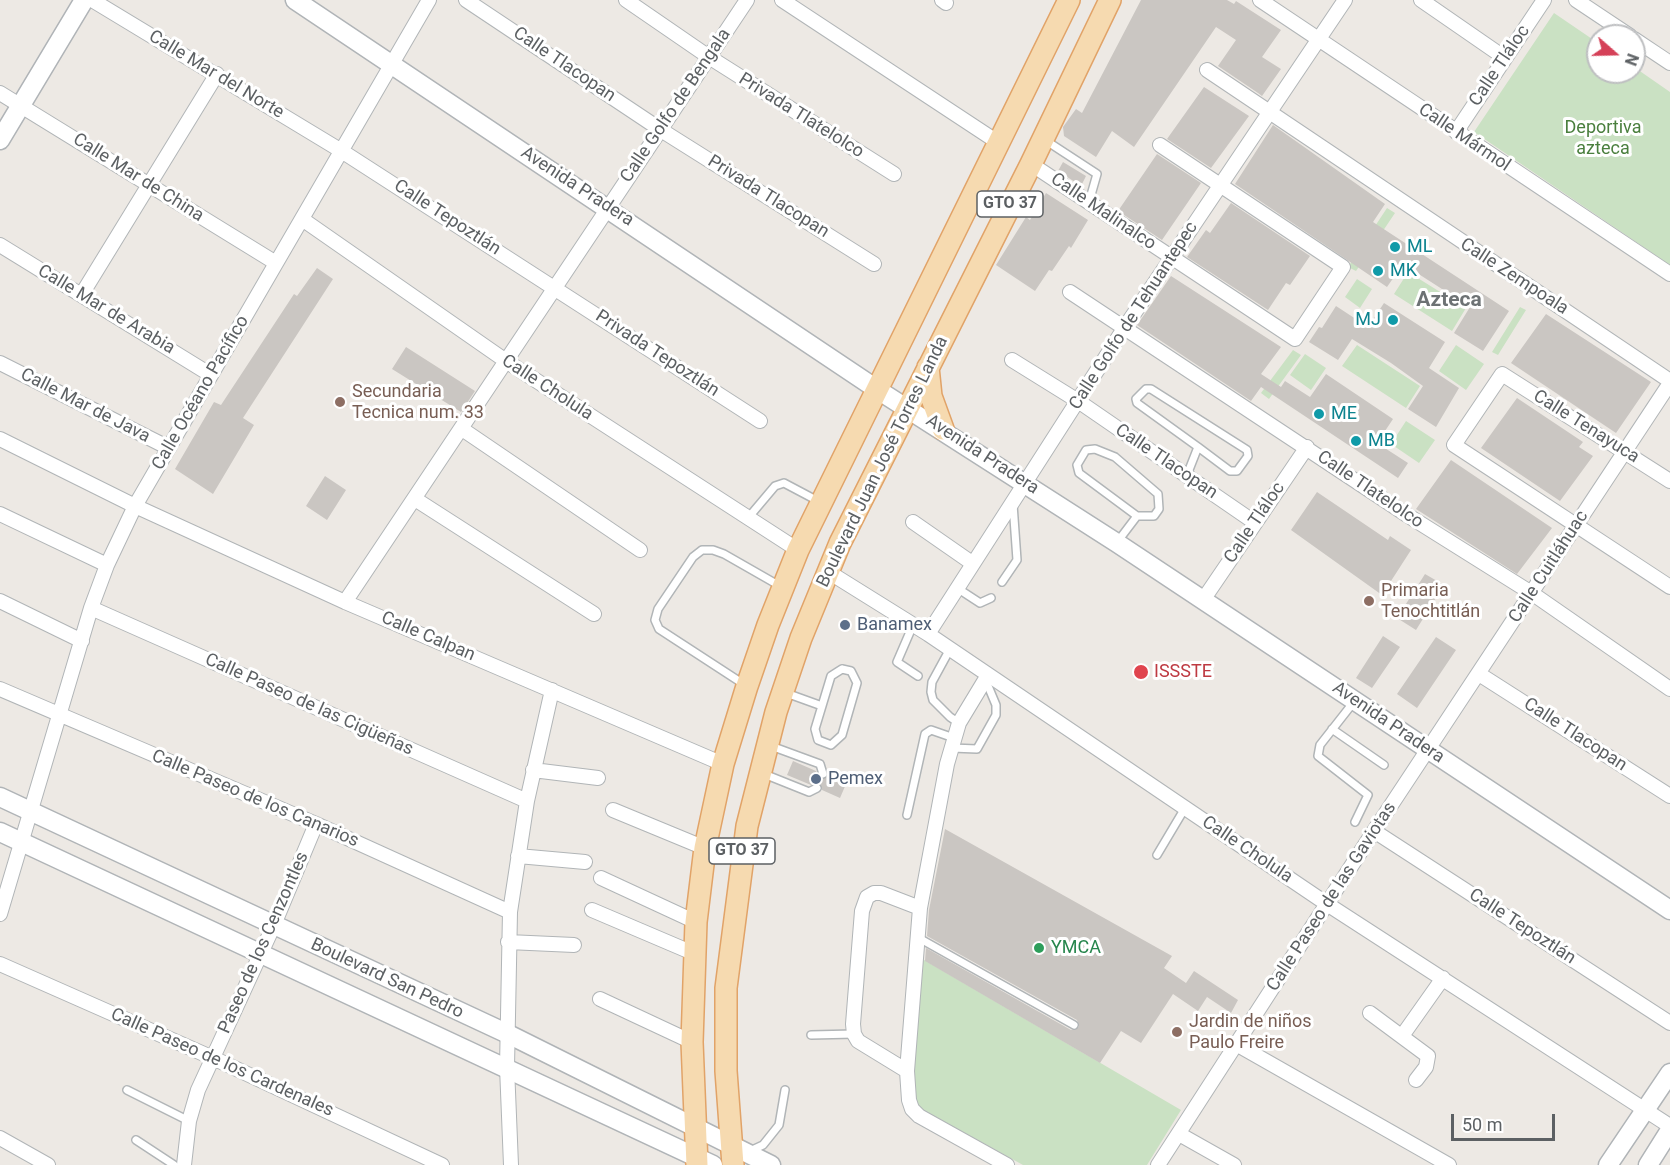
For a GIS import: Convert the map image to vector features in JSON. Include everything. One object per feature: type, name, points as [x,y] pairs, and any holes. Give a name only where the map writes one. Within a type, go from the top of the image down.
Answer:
[{"type":"main road","name":"Boulevard Juan José Torres Landa","points":[[702,1162],[696,1127],[692,1042],[693,953],[705,848],[723,764],[747,686],[782,588],[820,502],[878,390],[1069,0]]},
{"type":"main road","name":"Boulevard Juan José Torres Landa","points":[[737,1154],[726,1071],[726,988],[738,880],[759,772],[783,692],[827,571],[1031,164],[1110,0]]},
{"type":"main road","points":[[928,367],[931,396],[943,429]]},
{"type":"street","points":[[0,140],[84,0]]},
{"type":"street","name":"Calle Mar del Norte","points":[[92,0],[340,150]]},
{"type":"street","name":"Avenida Pradera","points":[[295,0],[391,66],[608,207],[878,390],[943,429],[1117,543],[1670,910]]},
{"type":"street","name":"Calle Océano Pacífico","points":[[0,914],[91,608],[107,565],[135,506],[429,0]]},
{"type":"street","name":"Calle Tlacopan","points":[[466,0],[661,130]]},
{"type":"street","points":[[626,0],[709,57]]},
{"type":"street","name":"Calle Golfo de Bengala","points":[[345,602],[747,0]]},
{"type":"street","points":[[782,0],[999,143]]},
{"type":"street","name":"Calle Mármol","points":[[1260,0],[1670,274]]},
{"type":"street","name":"Calle Golfo de Tehuantepec","points":[[928,634],[1125,327],[1345,0]]},
{"type":"street","points":[[1421,0],[1505,58]]},
{"type":"street","name":"Calle Tláloc","points":[[1456,132],[1544,0]]},
{"type":"street","points":[[1576,0],[1612,24]]},
{"type":"street","points":[[1646,47],[1670,63]]},
{"type":"street","name":"Privada Tlatelolco","points":[[709,57],[894,174]]},
{"type":"street","name":"Calle Zempoala","points":[[1207,70],[1670,382]]},
{"type":"street","points":[[82,294],[217,74]]},
{"type":"street","name":"Calle Mar de China","points":[[0,93],[276,263]]},
{"type":"street","name":"Privada Tlacopan","points":[[661,130],[874,264]]},
{"type":"street","points":[[1160,145],[1221,184]]},
{"type":"street","name":"Calle Tepoztlán","points":[[340,150],[554,287]]},
{"type":"street","name":"Calle Malinalco","points":[[1031,164],[1295,339],[1343,267],[1221,184]]},
{"type":"street","name":"Calle Cholula","points":[[302,219],[506,361],[798,550]]},
{"type":"street","name":"Calle Mar de Arabia","points":[[0,245],[211,375]]},
{"type":"street","name":"Privada Tepoztlán","points":[[554,287],[760,422]]},
{"type":"street","name":"Calle Tlatelolco","points":[[1070,292],[1407,515],[1533,594],[1670,689]]},
{"type":"street","points":[[1012,360],[1078,401]]},
{"type":"street","name":"Calle Mar de Java","points":[[0,363],[169,448]]},
{"type":"street","name":"Calle Tenayuca","points":[[1576,525],[1454,445],[1502,374],[1670,481]]},
{"type":"street","name":"Calle Cuitláhuac","points":[[1428,751],[1670,382]]},
{"type":"street","name":"Calle Tlacopan","points":[[1078,401],[1254,522]]},
{"type":"street","points":[[462,429],[640,550]]},
{"type":"street","name":"Calle Calpan","points":[[0,439],[135,506],[345,602],[723,764]]},
{"type":"street","name":"Calle Tláloc","points":[[1203,600],[1307,447]]},
{"type":"street","points":[[415,499],[594,614]]},
{"type":"street","points":[[0,514],[107,565]]},
{"type":"street","points":[[913,522],[972,563]]},
{"type":"street","points":[[1576,525],[1670,587]]},
{"type":"street","name":"Calle Cholula","points":[[827,571],[928,634],[986,677],[1327,904],[1645,1109],[1670,1128]]},
{"type":"street","points":[[0,602],[82,641]]},
{"type":"street","name":"Calle Paseo de las Cigüeñas","points":[[91,608],[527,801]]},
{"type":"street","name":"Calle Tlacopan","points":[[1479,674],[1670,796]]},
{"type":"street","points":[[986,677],[959,723],[952,743],[920,908],[907,1071],[912,1109],[1007,1165]]},
{"type":"street","name":"Calle Paseo de los Canarios","points":[[0,689],[316,824],[510,912]]},
{"type":"street","points":[[511,1165],[507,1067],[510,912],[527,801],[552,690]]},
{"type":"street","name":"Calle Paseo de las Gaviotas","points":[[1158,1165],[1428,751]]},
{"type":"street","points":[[533,770],[598,778]]},
{"type":"street","name":"Boulevard San Pedro","points":[[0,797],[273,927],[508,1034],[696,1127],[737,1154],[771,1165]]},
{"type":"street","points":[[613,810],[705,848]]},
{"type":"street","name":"Paseo de los Cenzontles","points":[[184,1165],[189,1121],[198,1090],[261,955],[316,824]]},
{"type":"street","name":"Calle Tepoztlán","points":[[1374,831],[1670,1023]]},
{"type":"street","name":"Boulevard San Pedro","points":[[0,832],[261,955],[507,1067],[702,1162]]},
{"type":"street","points":[[83,872],[97,844]]},
{"type":"street","points":[[518,856],[585,862]]},
{"type":"street","points":[[601,878],[696,922]]},
{"type":"street","points":[[907,1071],[864,1046],[854,1034],[862,911],[867,897],[874,892],[920,908]]},
{"type":"street","points":[[592,910],[693,953]]},
{"type":"street","points":[[508,942],[574,945]]},
{"type":"street","name":"Calle Paseo de los Cardenales","points":[[0,964],[213,1058],[442,1165]]},
{"type":"street","points":[[1402,1036],[1443,978]]},
{"type":"street","points":[[600,999],[692,1042]]},
{"type":"street","points":[[1370,1013],[1428,1056],[1426,1067],[1416,1080]]},
{"type":"street","points":[[1236,1044],[1449,1165]]},
{"type":"street","points":[[1608,1165],[1670,1073]]},
{"type":"street","points":[[1648,1165],[1670,1128]]},
{"type":"street","points":[[1179,1134],[1234,1165]]},
{"type":"street","points":[[0,1138],[48,1165]]},
{"type":"lane","points":[[1043,139],[1097,174],[1089,202]]},
{"type":"lane","points":[[1151,388],[1247,450],[1248,456],[1237,471],[1230,471],[1198,447],[1137,403],[1136,399],[1146,389],[1151,388]]},
{"type":"lane","points":[[1187,476],[1198,447]]},
{"type":"lane","points":[[1095,449],[1114,458],[1158,494],[1160,502],[1154,516],[1148,518],[1137,516],[1079,473],[1077,465],[1086,450],[1095,449]]},
{"type":"lane","points":[[748,518],[775,486],[783,483],[820,502]]},
{"type":"lane","points":[[1002,582],[1017,560],[1012,502]]},
{"type":"lane","points":[[1117,543],[1137,516]]},
{"type":"lane","points":[[747,686],[659,629],[655,620],[658,609],[693,557],[702,550],[713,550],[724,554],[782,588]]},
{"type":"lane","points":[[957,588],[980,603],[991,598]]},
{"type":"lane","points":[[913,625],[897,662],[918,676]]},
{"type":"lane","points":[[950,649],[932,682],[931,693],[933,700],[959,723]]},
{"type":"lane","points":[[842,669],[851,671],[857,683],[855,694],[842,735],[831,744],[818,740],[815,735],[822,705],[831,676],[842,669]]},
{"type":"lane","points":[[907,815],[925,734],[932,730],[952,743],[977,749],[996,715],[996,705],[986,677]]},
{"type":"lane","points":[[783,692],[822,705]]},
{"type":"lane","points":[[1354,700],[1320,745],[1318,756],[1368,795],[1355,822]]},
{"type":"lane","points":[[1332,729],[1384,765]]},
{"type":"lane","points":[[766,745],[815,761],[820,764],[823,774]]},
{"type":"lane","points":[[759,772],[809,792],[817,788]]},
{"type":"lane","points":[[1157,855],[1185,808]]},
{"type":"lane","points":[[917,937],[1074,1025]]},
{"type":"lane","points":[[811,1035],[854,1034]]},
{"type":"lane","points":[[126,1090],[189,1121]]},
{"type":"lane","points":[[737,1154],[763,1145],[779,1125],[785,1090]]},
{"type":"lane","points":[[136,1140],[174,1165]]},
{"type":"green space","name":"Deportiva azteca","points":[[1554,13],[1586,35],[1586,84],[1646,84],[1646,75],[1670,92],[1670,265],[1474,132]]},
{"type":"green space","points":[[1387,208],[1395,213],[1356,271],[1348,267]]},
{"type":"green space","points":[[1408,272],[1466,308],[1452,331],[1394,294]]},
{"type":"green space","points":[[1357,279],[1372,289],[1360,308],[1345,297]]},
{"type":"green space","points":[[1520,307],[1526,310],[1498,355],[1492,352]]},
{"type":"green space","points":[[1357,345],[1420,386],[1406,408],[1342,366]]},
{"type":"green space","points":[[1456,345],[1484,364],[1466,390],[1439,371]]},
{"type":"green space","points":[[1293,350],[1301,355],[1269,399],[1261,393]]},
{"type":"green space","points":[[1305,354],[1326,368],[1311,390],[1290,375]]},
{"type":"green space","points":[[1406,421],[1435,440],[1419,463],[1391,444]]},
{"type":"green space","points":[[919,957],[1181,1110],[1147,1165],[1023,1165],[916,1106],[911,1066]]},
{"type":"building","points":[[1141,0],[1227,0],[1234,4],[1236,1],[1281,30],[1262,57],[1281,69],[1262,96],[1218,66],[1236,40],[1216,27],[1134,147],[1112,131],[1096,157],[1064,136],[1063,127],[1076,109],[1082,113]]},
{"type":"building","points":[[1204,87],[1249,116],[1211,168],[1167,139]]},
{"type":"building","points":[[1273,125],[1385,204],[1373,222],[1509,311],[1483,351],[1454,333],[1470,307],[1403,264],[1387,287],[1235,184]]},
{"type":"building","points":[[1157,154],[1201,183],[1162,240],[1118,211]]},
{"type":"building","points":[[1063,162],[1086,176],[1081,186],[1058,171]]},
{"type":"building","points":[[1046,193],[1088,220],[1071,248],[1069,246],[1035,291],[996,265],[1026,217],[1030,220]]},
{"type":"building","points":[[1231,203],[1310,256],[1290,285],[1286,283],[1268,310],[1187,257],[1206,230],[1210,233]]},
{"type":"building","points":[[317,268],[333,279],[243,418],[254,425],[213,494],[175,469],[214,402],[221,405],[294,294],[297,296]]},
{"type":"building","points":[[1171,276],[1281,347],[1261,374],[1281,387],[1285,381],[1310,397],[1326,374],[1393,419],[1377,443],[1408,463],[1398,478],[1261,387],[1251,401],[1137,325]]},
{"type":"building","points":[[1384,303],[1445,342],[1429,368],[1459,388],[1436,427],[1408,409],[1423,386],[1391,363],[1352,339],[1338,360],[1309,342],[1319,327],[1322,328],[1336,306],[1368,327]]},
{"type":"building","points":[[1546,314],[1651,382],[1616,433],[1511,363]]},
{"type":"building","points":[[406,347],[475,391],[461,412],[392,369]]},
{"type":"building","points":[[1517,398],[1583,442],[1579,447],[1593,456],[1560,501],[1481,448]]},
{"type":"building","points":[[1451,460],[1552,528],[1517,574],[1416,509]]},
{"type":"building","points":[[325,476],[346,490],[327,520],[306,506]]},
{"type":"building","points":[[1317,492],[1388,540],[1390,536],[1411,550],[1382,595],[1291,530]]},
{"type":"building","points":[[1425,574],[1444,585],[1416,630],[1397,618]]},
{"type":"building","points":[[1383,636],[1400,647],[1372,688],[1356,678]]},
{"type":"building","points":[[1436,637],[1456,650],[1417,708],[1397,694]]},
{"type":"building","name":"Pemex","points":[[793,761],[816,771],[821,779],[828,776],[846,784],[840,798],[822,790],[820,783],[811,785],[787,775]]},
{"type":"building","name":"YMCA","points":[[945,829],[1172,956],[1164,968],[1186,983],[1194,971],[1238,1000],[1231,1013],[1207,997],[1198,1011],[1173,994],[1141,1043],[1121,1031],[1100,1063],[925,961],[926,948],[1071,1030],[1079,1027],[1077,1020],[927,936],[929,910]]},
{"type":"place","name":"ML","points":[[1395,247]]},
{"type":"place","name":"MK","points":[[1378,271]]},
{"type":"place","name":"MJ","points":[[1393,320]]},
{"type":"place","name":"Secundaria Tecnica num. 33","points":[[340,402]]},
{"type":"place","name":"ME","points":[[1319,414]]},
{"type":"place","name":"MB","points":[[1356,441]]},
{"type":"place","name":"Primaria Tenochtitlán","points":[[1369,601]]},
{"type":"place","name":"Banamex","points":[[845,625]]},
{"type":"place","name":"ISSSTE","points":[[1141,672]]},
{"type":"place","name":"Pemex","points":[[816,779]]},
{"type":"place","name":"YMCA","points":[[1039,948]]},
{"type":"place","name":"Jardin de niños Paulo Freire","points":[[1177,1032]]},
{"type":"district","name":"Azteca","points":[[1449,301]]}]
